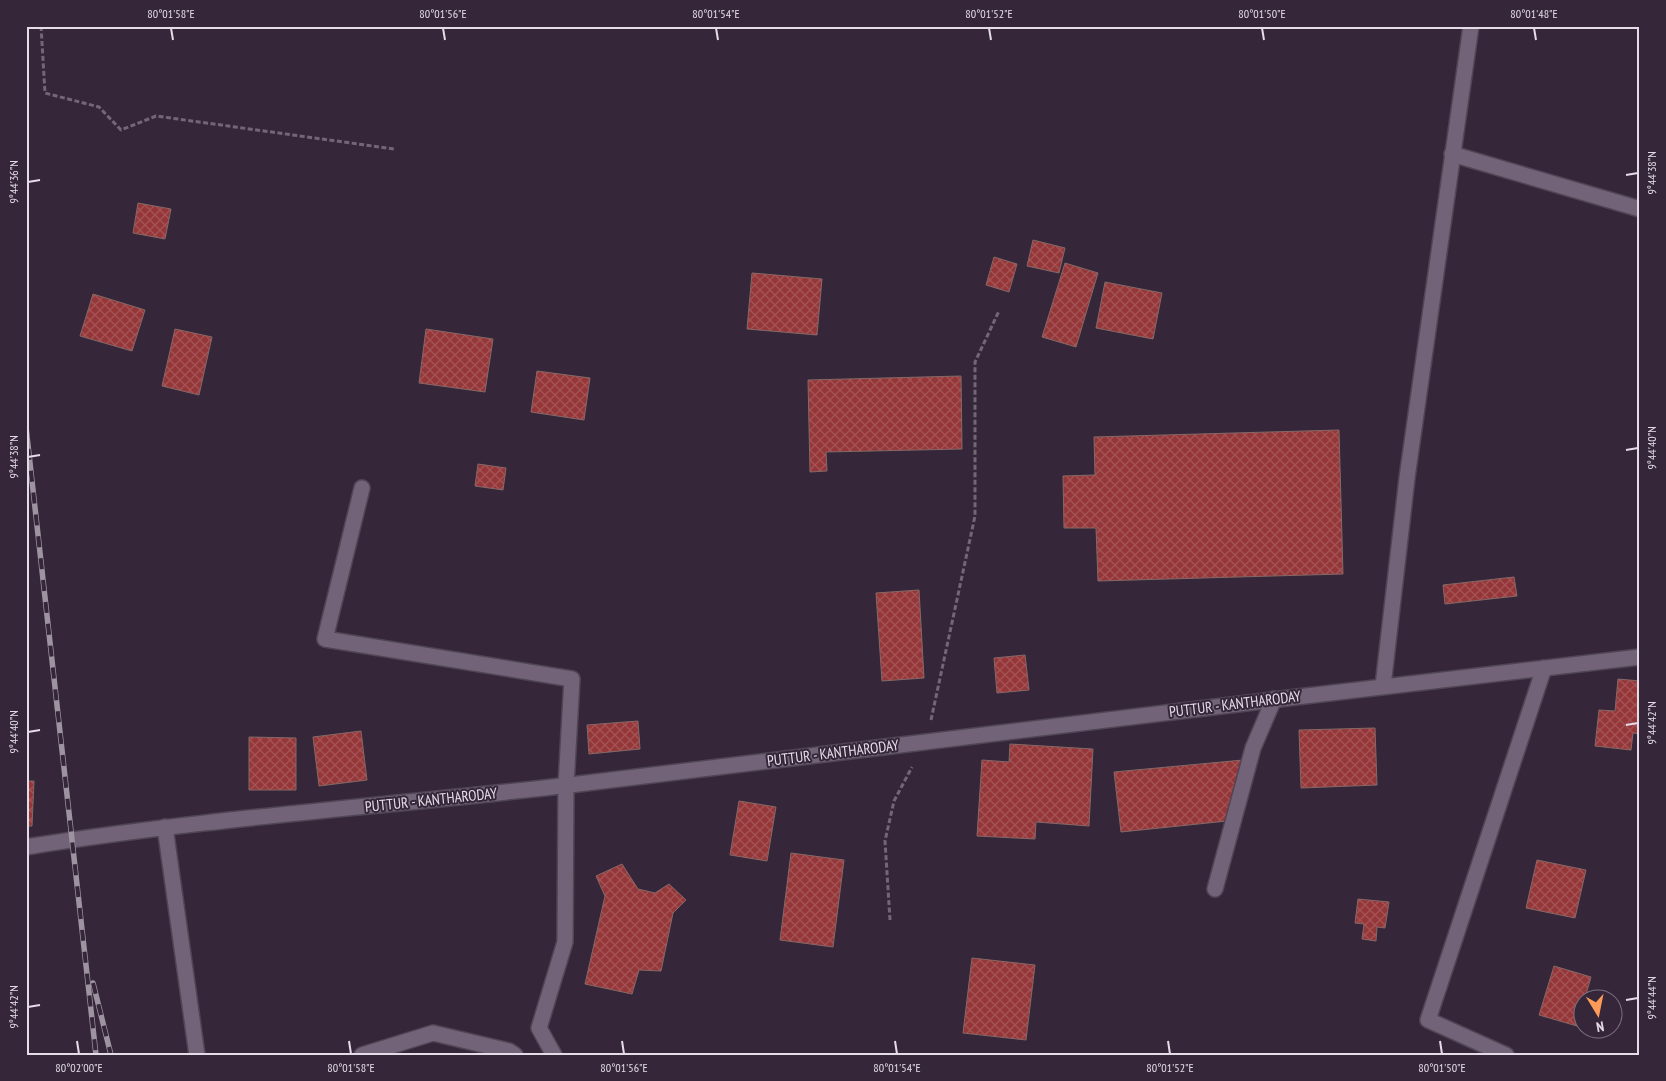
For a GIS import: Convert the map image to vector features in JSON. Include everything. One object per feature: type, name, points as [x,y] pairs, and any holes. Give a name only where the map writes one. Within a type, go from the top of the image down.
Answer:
[{"type":"street","points":[[1383,686],[1407,478],[1452,154],[1472,26]]},
{"type":"street","points":[[1452,154],[1640,209]]},
{"type":"street","points":[[362,488],[325,639],[572,679],[566,785],[565,942],[539,1028],[554,1055]]},
{"type":"street","name":"PUTTUR - KANTHARODAY","points":[[26,847],[165,827],[566,785],[1383,686],[1640,657]]},
{"type":"street","points":[[1506,1055],[1428,1020],[1544,668]]},
{"type":"street","points":[[1215,889],[1253,748],[1274,699]]},
{"type":"street","points":[[165,827],[197,1055]]},
{"type":"street","points":[[362,1055],[433,1032],[508,1051],[515,1055]]},
{"type":"path","points":[[41,26],[45,93],[99,107],[121,130],[156,116],[394,149]]},
{"type":"path","points":[[890,920],[885,841],[894,801],[926,742],[975,516],[975,362],[998,311]]},
{"type":"building","points":[[138,203],[171,209],[165,239],[133,233]]},
{"type":"building","points":[[1033,240],[1065,248],[1059,273],[1027,266]]},
{"type":"building","points":[[994,257],[1017,264],[1009,292],[986,285]]},
{"type":"building","points":[[1065,263],[1098,273],[1076,347],[1042,337]]},
{"type":"building","points":[[752,273],[822,279],[817,335],[747,329]]},
{"type":"building","points":[[1105,282],[1162,293],[1153,339],[1096,328]]},
{"type":"building","points":[[93,294],[145,310],[132,351],[80,336]]},
{"type":"building","points":[[175,329],[212,337],[199,395],[162,386]]},
{"type":"building","points":[[426,329],[493,339],[485,392],[419,383]]},
{"type":"building","points":[[537,371],[590,378],[584,420],[531,412]]},
{"type":"building","points":[[961,376],[962,449],[826,452],[827,471],[810,472],[808,380]]},
{"type":"building","points":[[1339,430],[1343,574],[1098,581],[1096,528],[1064,528],[1063,476],[1095,475],[1094,437]]},
{"type":"building","points":[[478,464],[506,468],[503,490],[475,486]]},
{"type":"building","points":[[1514,577],[1517,596],[1445,604],[1443,585]]},
{"type":"building","points":[[919,590],[924,678],[882,681],[876,593]]},
{"type":"building","points":[[1025,655],[1029,690],[997,693],[994,658]]},
{"type":"building","points":[[1618,679],[1640,681],[1640,734],[1633,733],[1631,750],[1595,746],[1599,710],[1615,711]]},
{"type":"building","points":[[638,721],[640,749],[589,754],[587,725]]},
{"type":"building","points":[[1375,728],[1377,785],[1301,788],[1299,730]]},
{"type":"building","points":[[361,731],[367,780],[319,786],[313,737]]},
{"type":"building","points":[[249,737],[296,738],[296,790],[249,790]]},
{"type":"building","points":[[1010,744],[1093,749],[1089,826],[1036,822],[1035,839],[977,836],[982,760],[1009,762]]},
{"type":"building","points":[[1243,760],[1227,821],[1121,832],[1114,772]]},
{"type":"building","points":[[26,781],[34,781],[32,826],[26,826]]},
{"type":"building","points":[[739,801],[776,807],[767,861],[730,855]]},
{"type":"building","points":[[791,853],[844,860],[833,947],[780,940]]},
{"type":"building","points":[[1537,860],[1586,870],[1575,918],[1526,908]]},
{"type":"building","points":[[622,864],[638,889],[655,893],[669,884],[686,900],[673,913],[661,971],[639,970],[632,994],[585,984],[605,896],[596,876]]},
{"type":"building","points":[[1358,899],[1389,902],[1385,928],[1377,927],[1376,941],[1362,939],[1364,924],[1355,923]]},
{"type":"building","points":[[972,958],[1035,965],[1026,1040],[963,1033]]},
{"type":"building","points":[[1554,966],[1591,977],[1588,988],[1574,988],[1574,1025],[1539,1015]]},
{"type":"railway","points":[[26,427],[96,1055]]},
{"type":"railway","points":[[93,983],[111,1055]]}]
